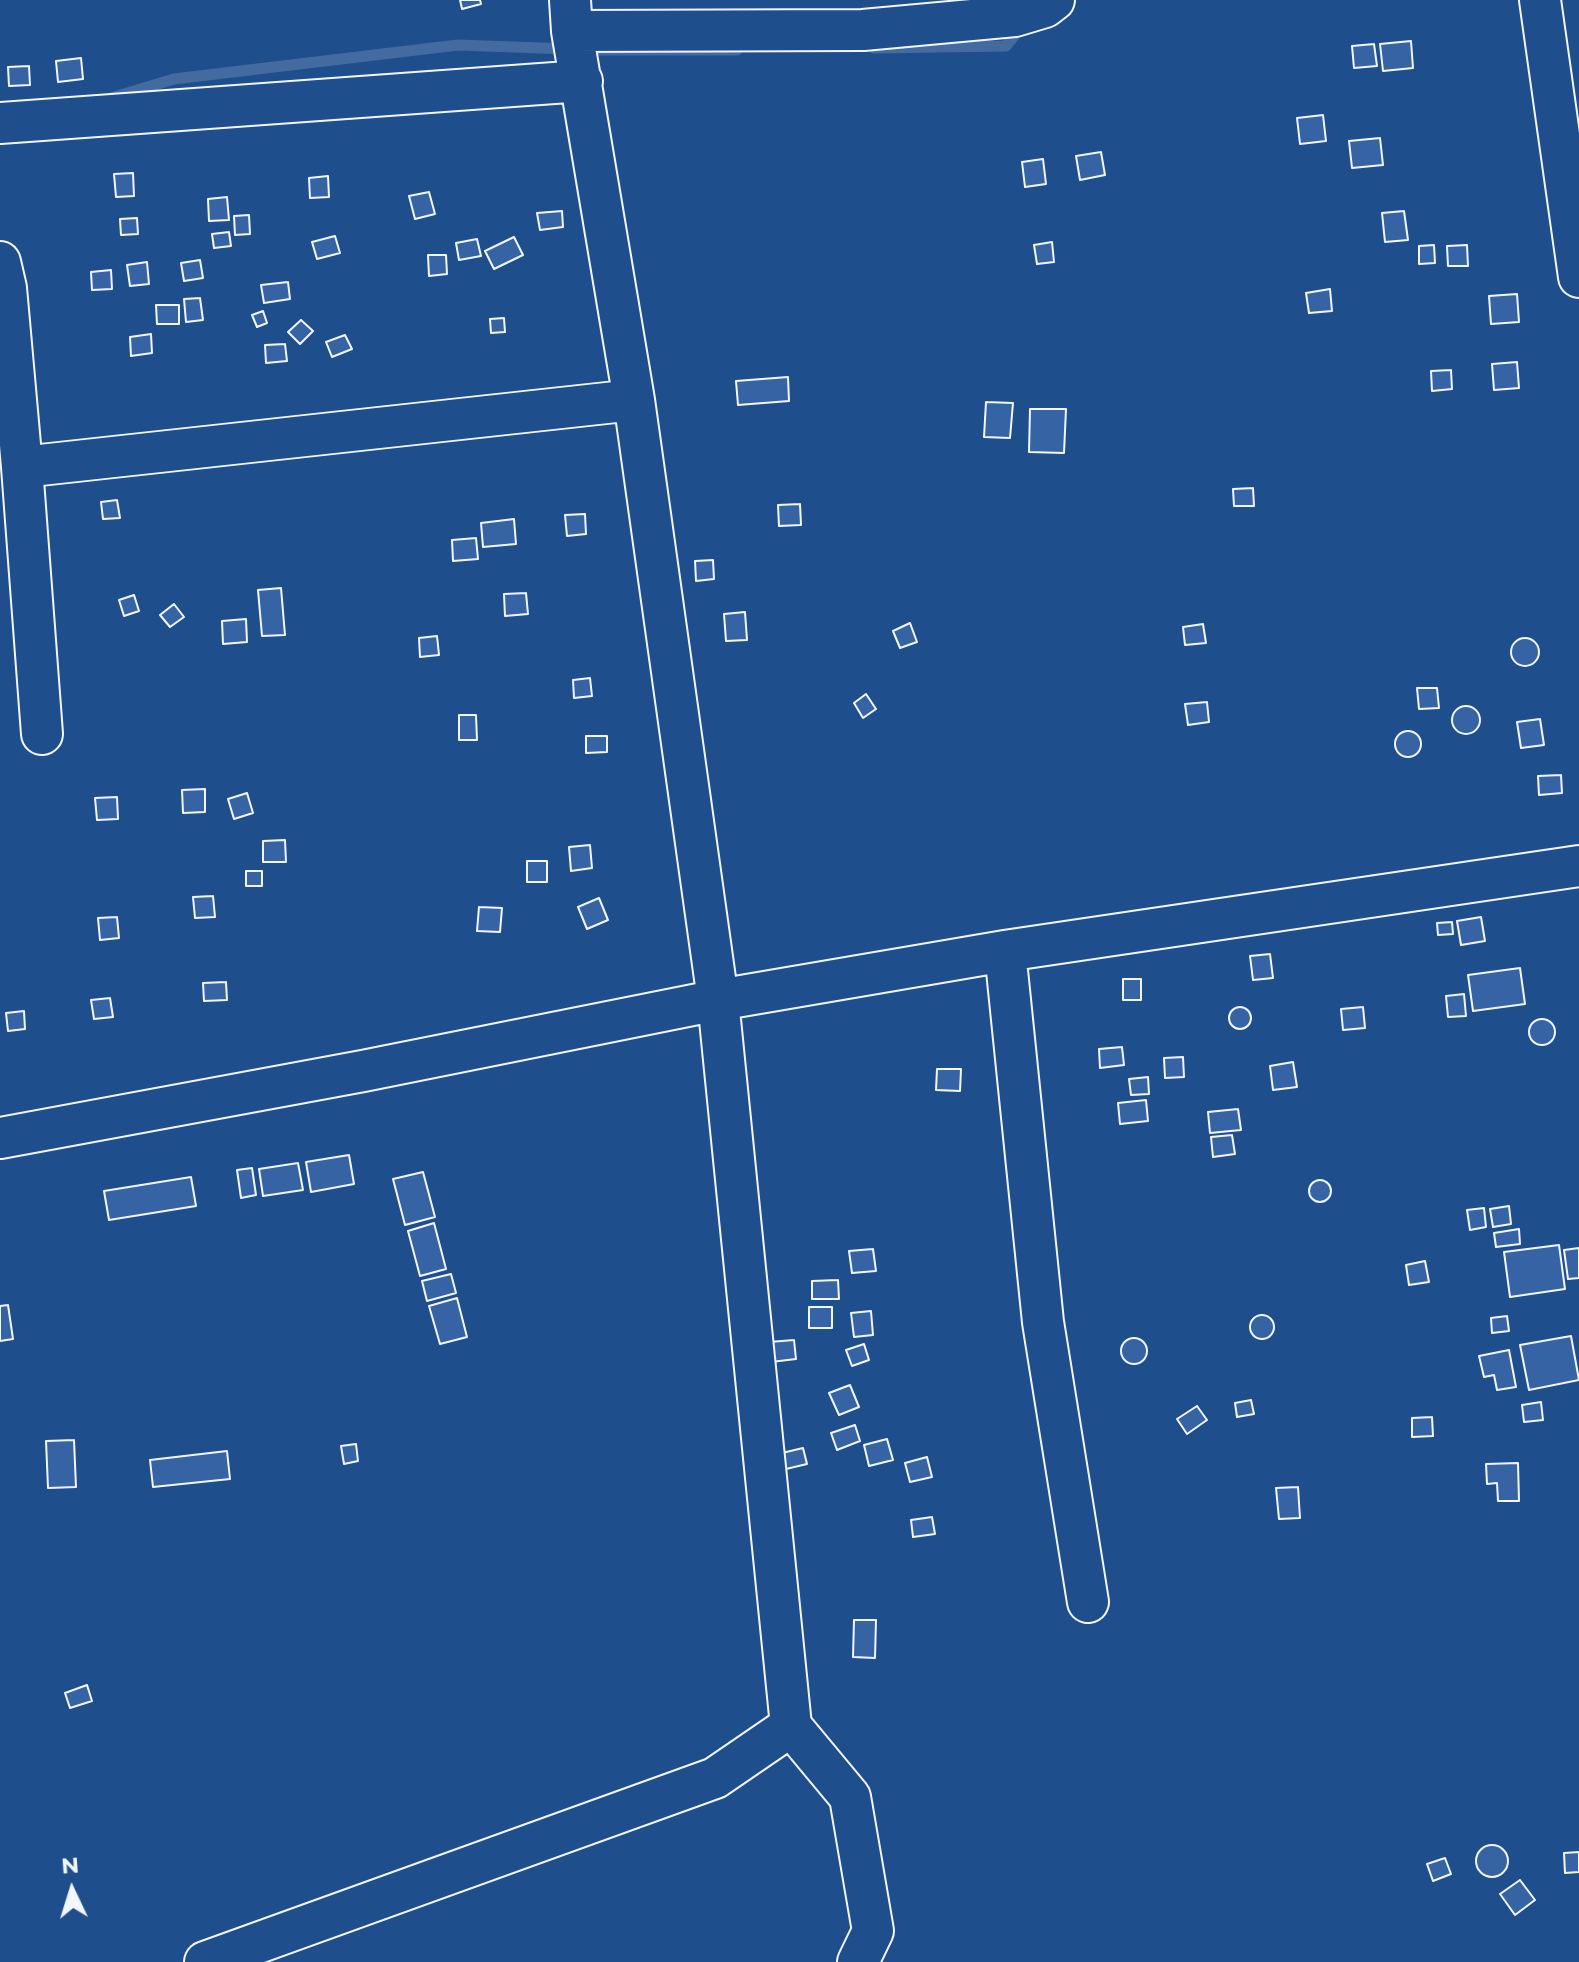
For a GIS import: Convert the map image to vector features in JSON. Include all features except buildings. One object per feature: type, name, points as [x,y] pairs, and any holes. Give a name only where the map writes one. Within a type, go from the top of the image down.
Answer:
[{"type":"street","points":[[858,1962],[873,1931],[850,1797],[791,1726],[718,1000],[634,400],[571,15],[863,30],[1015,16],[1045,7],[1054,0]]},
{"type":"street","points":[[1540,0],[1568,112],[1579,277]]},
{"type":"street","points":[[0,123],[582,81]]},
{"type":"street","points":[[0,262],[6,288],[22,467],[42,734]]},
{"type":"street","points":[[22,467],[634,400]]},
{"type":"street","points":[[0,1138],[363,1071],[718,1000],[1005,951],[1579,866]]},
{"type":"street","points":[[1005,951],[1043,1322],[1088,1602]]},
{"type":"street","points":[[205,1962],[715,1778],[791,1726]]},
{"type":"waterway","points":[[874,48],[1006,46],[1023,25]]},
{"type":"waterway","points":[[111,98],[174,79],[458,45],[569,49]]},
{"type":"waterway","points":[[598,50],[737,50]]}]
